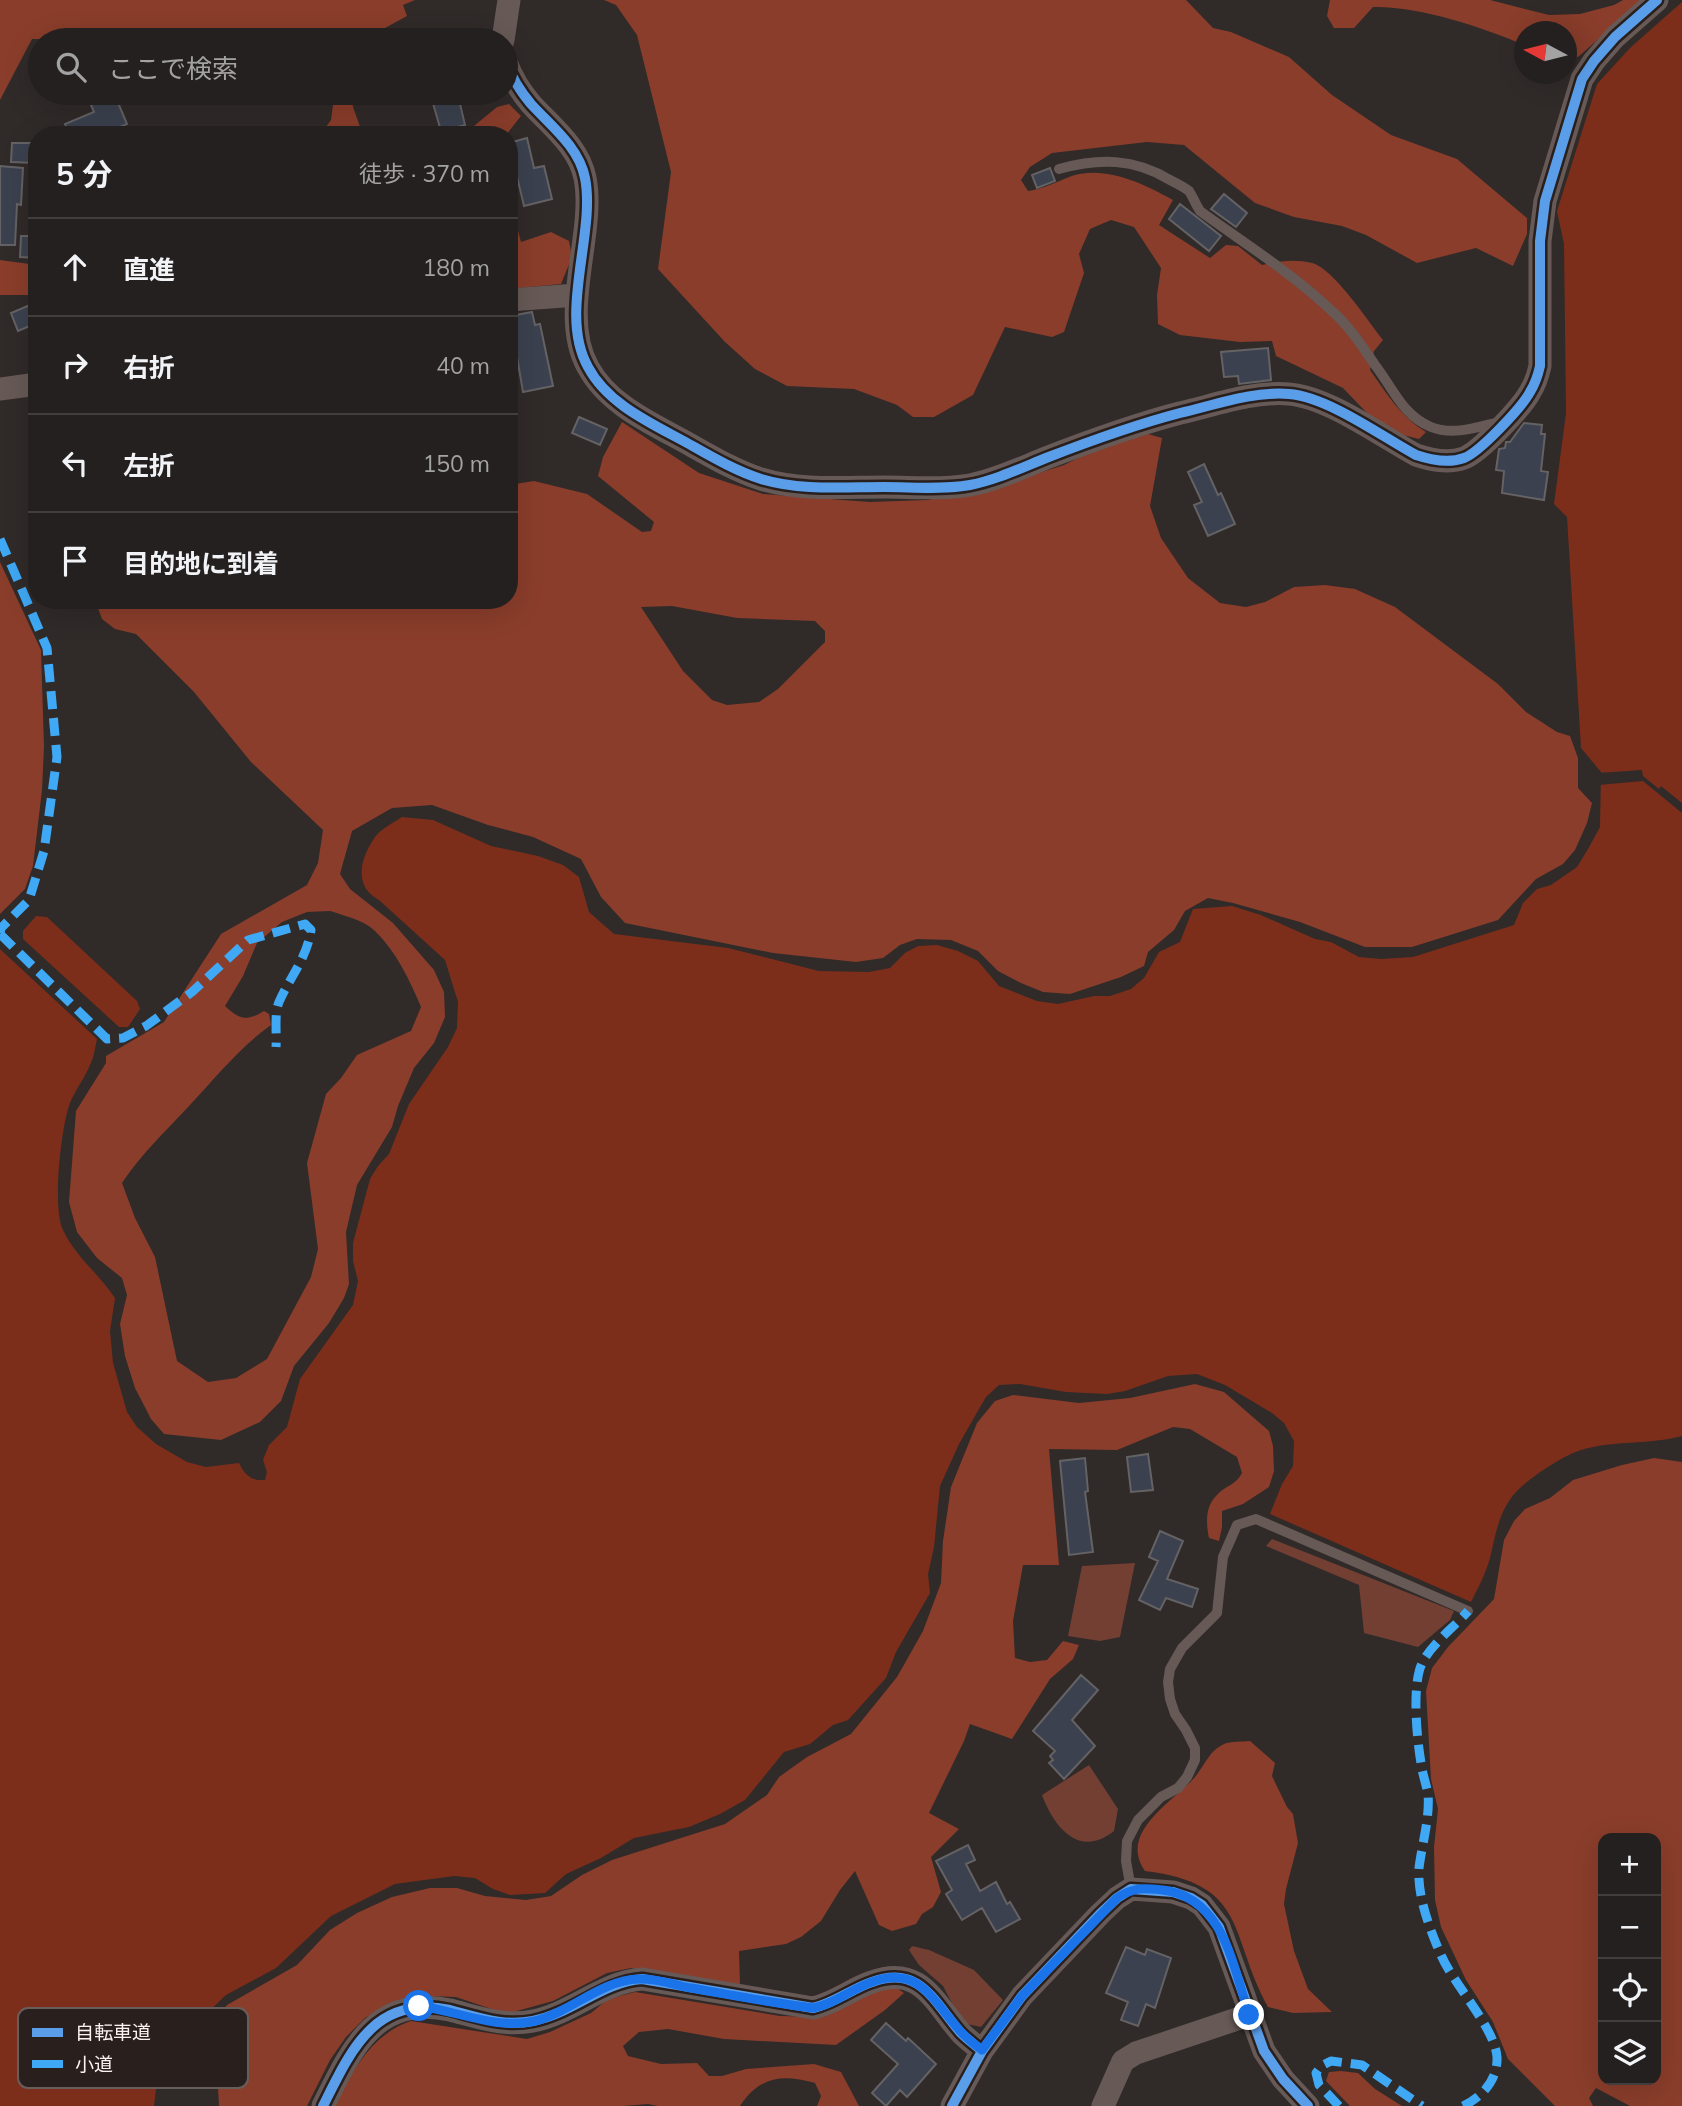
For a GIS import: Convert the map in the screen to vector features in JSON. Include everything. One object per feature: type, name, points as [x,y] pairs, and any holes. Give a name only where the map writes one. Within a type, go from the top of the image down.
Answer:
[{"type":"street","points":[[505,28],[509,0]]},
{"type":"street","points":[[518,87],[578,158],[584,176],[586,196],[577,295],[580,347],[586,365],[600,386],[643,418],[731,466],[761,479],[787,485],[970,485],[1122,429],[1266,394],[1291,394],[1315,400],[1416,455],[1432,460],[1452,461],[1465,458],[1478,450],[1529,394],[1541,366],[1540,241],[1545,201],[1582,79],[1615,37],[1657,0]]},
{"type":"street","points":[[518,299],[577,295]]},
{"type":"street","points":[[0,389],[28,385]]},
{"type":"street","points":[[952,2106],[982,2050],[1022,1996],[1100,1914],[1131,1889],[1173,1892],[1202,1905],[1219,1927],[1264,2051],[1308,2106]]},
{"type":"street","points":[[323,2106],[345,2063],[362,2039],[383,2019],[402,2009],[419,2006],[448,2010],[491,2022],[536,2021],[610,1985],[629,1980],[642,1979],[813,2008],[828,2005],[869,1983],[897,1975],[916,1982],[963,2035],[982,2050]]},
{"type":"street","points":[[1103,2106],[1123,2061],[1136,2053],[1249,2015]]},
{"type":"lane","points":[[1059,169],[1085,162],[1108,161],[1137,164],[1162,175],[1188,191],[1200,211],[1332,311],[1380,371],[1398,402],[1415,418],[1433,428],[1451,431],[1472,429],[1506,420]]},
{"type":"lane","points":[[1131,1889],[1126,1861],[1127,1841],[1138,1820],[1161,1797],[1178,1788],[1195,1760],[1195,1748],[1175,1714],[1170,1699],[1170,1669],[1182,1648],[1217,1613],[1223,1557],[1237,1525],[1256,1520],[1468,1611]]},
{"type":"shaded area","points":[[0,0],[415,0],[403,5],[407,16],[385,28],[28,28],[28,47],[0,100]]},
{"type":"shaded area","points":[[604,0],[1186,0],[1213,28],[1231,32],[1289,57],[1332,95],[1391,135],[1457,159],[1527,218],[1527,234],[1513,266],[1476,248],[1417,263],[1366,235],[1342,226],[1294,217],[1255,203],[1184,145],[1147,142],[1052,153],[1030,167],[1021,180],[1028,191],[1082,174],[1123,177],[1173,200],[1159,225],[1210,258],[1226,245],[1238,246],[1262,265],[1293,261],[1321,267],[1350,297],[1383,340],[1374,351],[1370,370],[1402,412],[1426,432],[1419,439],[1385,426],[1366,412],[1343,388],[1276,356],[1272,341],[1240,342],[1180,335],[1158,324],[1157,295],[1161,268],[1134,227],[1111,220],[1090,229],[1079,254],[1084,273],[1064,332],[1052,337],[1005,327],[973,395],[934,417],[913,417],[897,405],[854,389],[787,386],[755,369],[725,342],[658,269],[671,172],[637,35],[616,5]]},
{"type":"shaded area","points":[[1330,0],[1490,0],[1549,15],[1580,14],[1623,0],[1643,0],[1578,57],[1577,21],[1514,21],[1514,41],[1450,19],[1410,10],[1373,7],[1354,28],[1334,28],[1327,16]]},
{"type":"shaded area","points":[[1682,2],[1682,1436],[1581,1450],[1533,1477],[1516,1492],[1503,1512],[1488,1564],[1471,1602],[1270,1514],[1282,1484],[1293,1466],[1294,1441],[1284,1423],[1272,1413],[1225,1385],[1197,1374],[1168,1376],[1125,1391],[1107,1394],[1066,1392],[1020,1384],[999,1385],[986,1397],[959,1444],[940,1486],[934,1547],[928,1574],[930,1593],[896,1652],[886,1678],[848,1720],[833,1725],[810,1744],[784,1752],[745,1800],[689,1827],[634,1838],[601,1858],[566,1874],[545,1893],[510,1895],[475,1878],[454,1876],[395,1884],[331,1916],[276,1968],[226,1995],[212,2008],[18,2008],[18,2088],[156,2088],[154,2106],[0,2106],[0,949],[97,1039],[91,1062],[72,1098],[67,1114],[59,1167],[58,1204],[63,1230],[68,1239],[115,1298],[110,1331],[113,1363],[127,1412],[137,1427],[156,1444],[187,1462],[206,1467],[239,1463],[249,1476],[265,1480],[267,1472],[263,1460],[269,1445],[287,1427],[300,1379],[353,1305],[358,1281],[353,1261],[353,1243],[370,1179],[389,1154],[409,1104],[448,1047],[457,1028],[458,1002],[445,960],[371,894],[362,880],[363,863],[375,837],[402,817],[433,820],[491,846],[538,856],[563,865],[579,877],[589,912],[614,934],[728,948],[819,971],[869,972],[890,968],[905,953],[918,946],[937,945],[978,961],[999,986],[1037,1001],[1058,1004],[1094,996],[1110,996],[1131,989],[1144,978],[1159,952],[1180,942],[1193,909],[1232,906],[1261,915],[1315,939],[1331,942],[1359,957],[1381,959],[1413,957],[1514,925],[1523,903],[1537,889],[1551,885],[1577,867],[1600,827],[1601,772],[1581,748],[1567,517],[1554,504],[1566,413],[1564,244],[1557,211],[1597,84],[1630,48]]},
{"type":"shaded area","points":[[333,105],[353,105],[360,126],[327,126],[331,120]]},
{"type":"shaded area","points":[[510,105],[521,116],[513,126],[474,126],[497,107]]},
{"type":"shaded area","points":[[518,231],[521,242],[551,232],[569,241],[572,257],[561,284],[518,288]]},
{"type":"shaded area","points":[[0,260],[28,264],[28,295],[0,295]]},
{"type":"shaded area","points":[[622,422],[699,473],[763,494],[870,502],[927,500],[982,491],[1064,465],[1116,439],[1148,434],[1162,438],[1150,506],[1161,538],[1188,578],[1220,603],[1246,607],[1265,602],[1294,587],[1325,585],[1355,589],[1395,607],[1498,684],[1526,712],[1557,732],[1570,736],[1578,758],[1578,788],[1592,803],[1587,823],[1575,850],[1563,864],[1536,879],[1498,920],[1412,947],[1365,947],[1300,922],[1208,898],[1185,911],[1174,930],[1148,952],[1144,966],[1121,977],[1070,994],[1043,992],[1021,983],[998,971],[978,951],[951,940],[917,939],[900,945],[883,958],[856,962],[773,953],[625,923],[601,897],[581,859],[533,837],[488,825],[432,805],[392,808],[352,831],[340,874],[350,889],[393,923],[434,970],[444,992],[445,1017],[434,1043],[414,1068],[392,1127],[357,1185],[346,1232],[349,1284],[344,1298],[329,1323],[294,1366],[281,1401],[260,1422],[221,1440],[164,1434],[151,1419],[135,1388],[125,1356],[120,1324],[127,1295],[122,1278],[97,1258],[77,1232],[69,1202],[76,1111],[106,1063],[106,1056],[164,1022],[221,934],[307,885],[318,863],[323,830],[251,762],[194,692],[136,634],[115,629],[102,619],[98,609],[518,609],[518,484],[534,481],[587,494],[642,532],[651,531],[654,522],[598,476],[603,457]],"holes":[[[672,606],[737,618],[815,621],[825,631],[825,642],[778,689],[759,702],[727,705],[712,700],[683,671],[641,607]],[[330,911],[354,919],[375,931],[390,948],[421,1007],[411,1031],[357,1055],[326,1094],[307,1163],[318,1249],[311,1277],[267,1359],[236,1378],[208,1382],[177,1361],[155,1257],[135,1218],[122,1183],[146,1152],[229,1063],[271,1025],[269,1014],[264,1011],[243,1018],[225,1006],[243,976],[257,943],[282,922],[307,912]]]},
{"type":"shaded area","points":[[0,562],[41,650],[44,747],[33,866],[25,889],[0,914]]},
{"type":"shaded area","points":[[36,916],[47,917],[137,1001],[140,1009],[128,1027],[119,1027],[23,939],[23,931]]},
{"type":"shaded area","points":[[1195,1384],[1224,1392],[1269,1431],[1273,1446],[1274,1471],[1269,1487],[1243,1504],[1222,1511],[1219,1541],[1209,1538],[1208,1510],[1213,1499],[1242,1473],[1237,1457],[1190,1429],[1173,1427],[1117,1450],[1049,1449],[1059,1565],[1023,1565],[1013,1621],[1015,1658],[1030,1662],[1047,1660],[1063,1641],[1079,1645],[1073,1659],[1050,1679],[1012,1739],[970,1724],[929,1813],[959,1829],[931,1857],[941,1892],[933,1907],[922,1914],[916,1924],[892,1931],[879,1925],[855,1871],[821,1921],[801,1937],[786,1944],[739,1951],[740,1985],[631,1968],[607,1973],[553,2001],[506,2014],[456,1997],[430,1996],[393,2002],[365,2018],[346,2037],[330,2060],[307,2106],[219,2106],[218,2088],[248,2088],[248,2008],[225,2008],[297,1965],[330,1930],[357,1913],[392,1897],[430,1888],[457,1888],[485,1896],[526,1900],[551,1896],[582,1875],[612,1860],[725,1824],[767,1795],[779,1777],[807,1757],[851,1734],[897,1677],[923,1631],[941,1583],[943,1541],[951,1487],[977,1423],[995,1401],[1013,1395],[1079,1403],[1130,1398]]},
{"type":"shaded area","points":[[1654,1458],[1682,1462],[1682,2106],[1630,2106],[1596,2088],[1589,2098],[1593,2106],[1555,2106],[1508,2059],[1493,2022],[1466,1980],[1441,1927],[1435,1900],[1434,1847],[1438,1809],[1431,1779],[1426,1691],[1432,1668],[1448,1647],[1494,1599],[1504,1540],[1514,1521],[1525,1509],[1550,1498],[1573,1480]]},
{"type":"shaded area","points":[[1272,1539],[1454,1611],[1450,1620],[1418,1647],[1364,1633],[1359,1585],[1266,1546]]},
{"type":"shaded area","points":[[1135,1563],[1120,1637],[1100,1641],[1068,1636],[1082,1566]]},
{"type":"shaded area","points":[[1250,1741],[1275,1763],[1272,1776],[1293,1814],[1298,1843],[1284,1904],[1294,1951],[1308,1989],[1332,2012],[1293,2013],[1268,2007],[1255,1981],[1239,1935],[1219,1900],[1202,1887],[1179,1878],[1145,1871],[1138,1857],[1138,1844],[1151,1819],[1195,1777],[1215,1750],[1227,1743]]},
{"type":"shaded area","points":[[1089,1765],[1118,1809],[1114,1831],[1090,1842],[1069,1836],[1053,1818],[1042,1795]]},
{"type":"shaded area","points":[[912,1946],[929,1950],[974,1970],[1003,2000],[981,2027],[967,2024],[956,2011],[943,1986],[919,1965],[909,1950]]},
{"type":"shaded area","points":[[884,1987],[897,1988],[904,1993],[836,2045],[724,2039],[668,2029],[639,2032],[623,2046],[628,2056],[661,2064],[697,2063],[709,2076],[722,2076],[746,2069],[814,2064],[841,2072],[859,2106],[817,2106],[821,2096],[815,2083],[782,2078],[756,2088],[740,2106],[335,2106],[356,2067],[374,2044],[397,2027],[411,2021],[527,2039],[550,2032],[591,2013],[608,1999],[635,1992],[780,2016],[818,2017]]},
{"type":"shaded area","points":[[1329,2072],[1358,2073],[1375,2089],[1402,2106],[1350,2106],[1326,2081]]},
{"type":"pier","points":[[1642,770],[1643,776],[1682,803],[1682,813],[1643,781],[1598,785],[1597,773]]},
{"type":"building","points":[[91,105],[119,105],[127,124],[66,126],[65,124],[94,112]]},
{"type":"building","points":[[433,105],[460,105],[465,125],[440,126]]},
{"type":"building","points":[[527,138],[534,168],[544,166],[552,199],[524,206],[518,181],[518,140]]},
{"type":"building","points":[[12,143],[28,143],[28,163],[11,162]]},
{"type":"building","points":[[0,166],[23,168],[21,205],[17,204],[15,245],[0,245]]},
{"type":"building","points":[[1050,168],[1055,181],[1037,188],[1032,175]]},
{"type":"building","points":[[1224,194],[1247,213],[1236,227],[1211,209]]},
{"type":"building","points":[[1180,204],[1221,236],[1209,251],[1169,219]]},
{"type":"building","points":[[21,236],[28,236],[28,257],[20,257]]},
{"type":"building","points":[[28,306],[28,327],[18,331],[11,313]]},
{"type":"building","points":[[532,312],[535,325],[540,324],[553,386],[523,392],[518,363],[518,315]]},
{"type":"building","points":[[1268,348],[1271,380],[1239,384],[1238,376],[1224,377],[1221,352]]},
{"type":"building","points":[[579,417],[607,429],[600,445],[572,433]]},
{"type":"building","points":[[1524,423],[1542,425],[1541,434],[1545,434],[1541,471],[1548,472],[1544,500],[1502,493],[1504,471],[1496,470],[1499,449],[1505,448],[1506,442],[1510,442]]},
{"type":"building","points":[[1204,464],[1235,524],[1208,536],[1194,505],[1202,502],[1188,472]]},
{"type":"building","points":[[1148,1454],[1153,1490],[1131,1492],[1127,1457]]},
{"type":"building","points":[[1085,1458],[1088,1491],[1085,1492],[1093,1552],[1069,1555],[1060,1461]]},
{"type":"building","points":[[1160,1531],[1183,1541],[1167,1579],[1198,1589],[1192,1607],[1166,1598],[1160,1610],[1139,1600],[1158,1561],[1149,1557]]},
{"type":"building","points":[[1081,1675],[1098,1690],[1072,1720],[1095,1746],[1064,1779],[1049,1763],[1053,1760],[1050,1756],[1055,1751],[1033,1731]]},
{"type":"building","points":[[968,1845],[975,1860],[966,1864],[980,1891],[996,1882],[1007,1904],[1010,1902],[1020,1919],[996,1932],[982,1908],[962,1920],[946,1894],[952,1890],[936,1861]]},
{"type":"building","points":[[1126,1947],[1145,1955],[1147,1949],[1171,1958],[1155,2008],[1146,2004],[1138,2026],[1121,2020],[1128,2002],[1106,1993]]},
{"type":"building","points":[[886,2023],[906,2041],[908,2038],[936,2064],[907,2097],[900,2090],[886,2106],[872,2093],[898,2064],[871,2040]]},
{"type":"marked path","points":[[0,539],[28,604]]},
{"type":"marked path","points":[[0,933],[1,928],[29,900],[44,851],[57,757],[47,648],[30,609]]},
{"type":"marked path","points":[[0,934],[107,1039],[123,1038],[146,1026],[192,992],[248,940],[305,924],[311,930],[306,950],[277,1007],[276,1047]]},
{"type":"marked path","points":[[1463,2106],[1488,2087],[1495,2073],[1497,2057],[1495,2046],[1482,2020],[1441,1955],[1422,1901],[1419,1868],[1427,1822],[1428,1794],[1422,1771],[1416,1705],[1417,1682],[1422,1664],[1433,1647],[1468,1611]]},
{"type":"marked path","points":[[1339,2106],[1319,2085],[1316,2073],[1321,2066],[1331,2061],[1362,2065],[1422,2106]]},
{"type":"cycle path","points":[[518,86],[571,147],[585,178],[586,223],[576,323],[580,346],[588,367],[607,392],[632,412],[742,472],[776,483],[807,487],[959,487],[999,477],[1079,445],[1146,423],[1234,399],[1275,394],[1289,394],[1320,402],[1354,418],[1416,455],[1452,461],[1471,454],[1490,438],[1519,408],[1535,383],[1540,366],[1540,241],[1545,201],[1582,79],[1615,37],[1657,0]]},
{"type":"cycle path","points":[[952,2106],[982,2051],[1022,1996],[1100,1914],[1131,1889],[1173,1892],[1202,1905],[1219,1927],[1264,2051],[1283,2079],[1308,2106]]},
{"type":"cycle path","points":[[323,2106],[344,2065],[369,2031],[402,2010],[424,2007],[501,2022],[522,2023],[548,2017],[600,1991],[627,1981],[642,1979],[813,2008],[872,1982],[902,1978],[914,1982],[934,1998],[961,2033],[982,2051]]},
{"type":"route","points":[[419,2006],[448,2010],[491,2022],[536,2021],[610,1985],[642,1979],[813,2008],[828,2005],[869,1983],[897,1975],[916,1982],[934,1998],[963,2035],[982,2050],[1022,1996],[1100,1914],[1131,1889],[1152,1889],[1191,1898],[1202,1905],[1219,1927],[1249,2015]]}]
